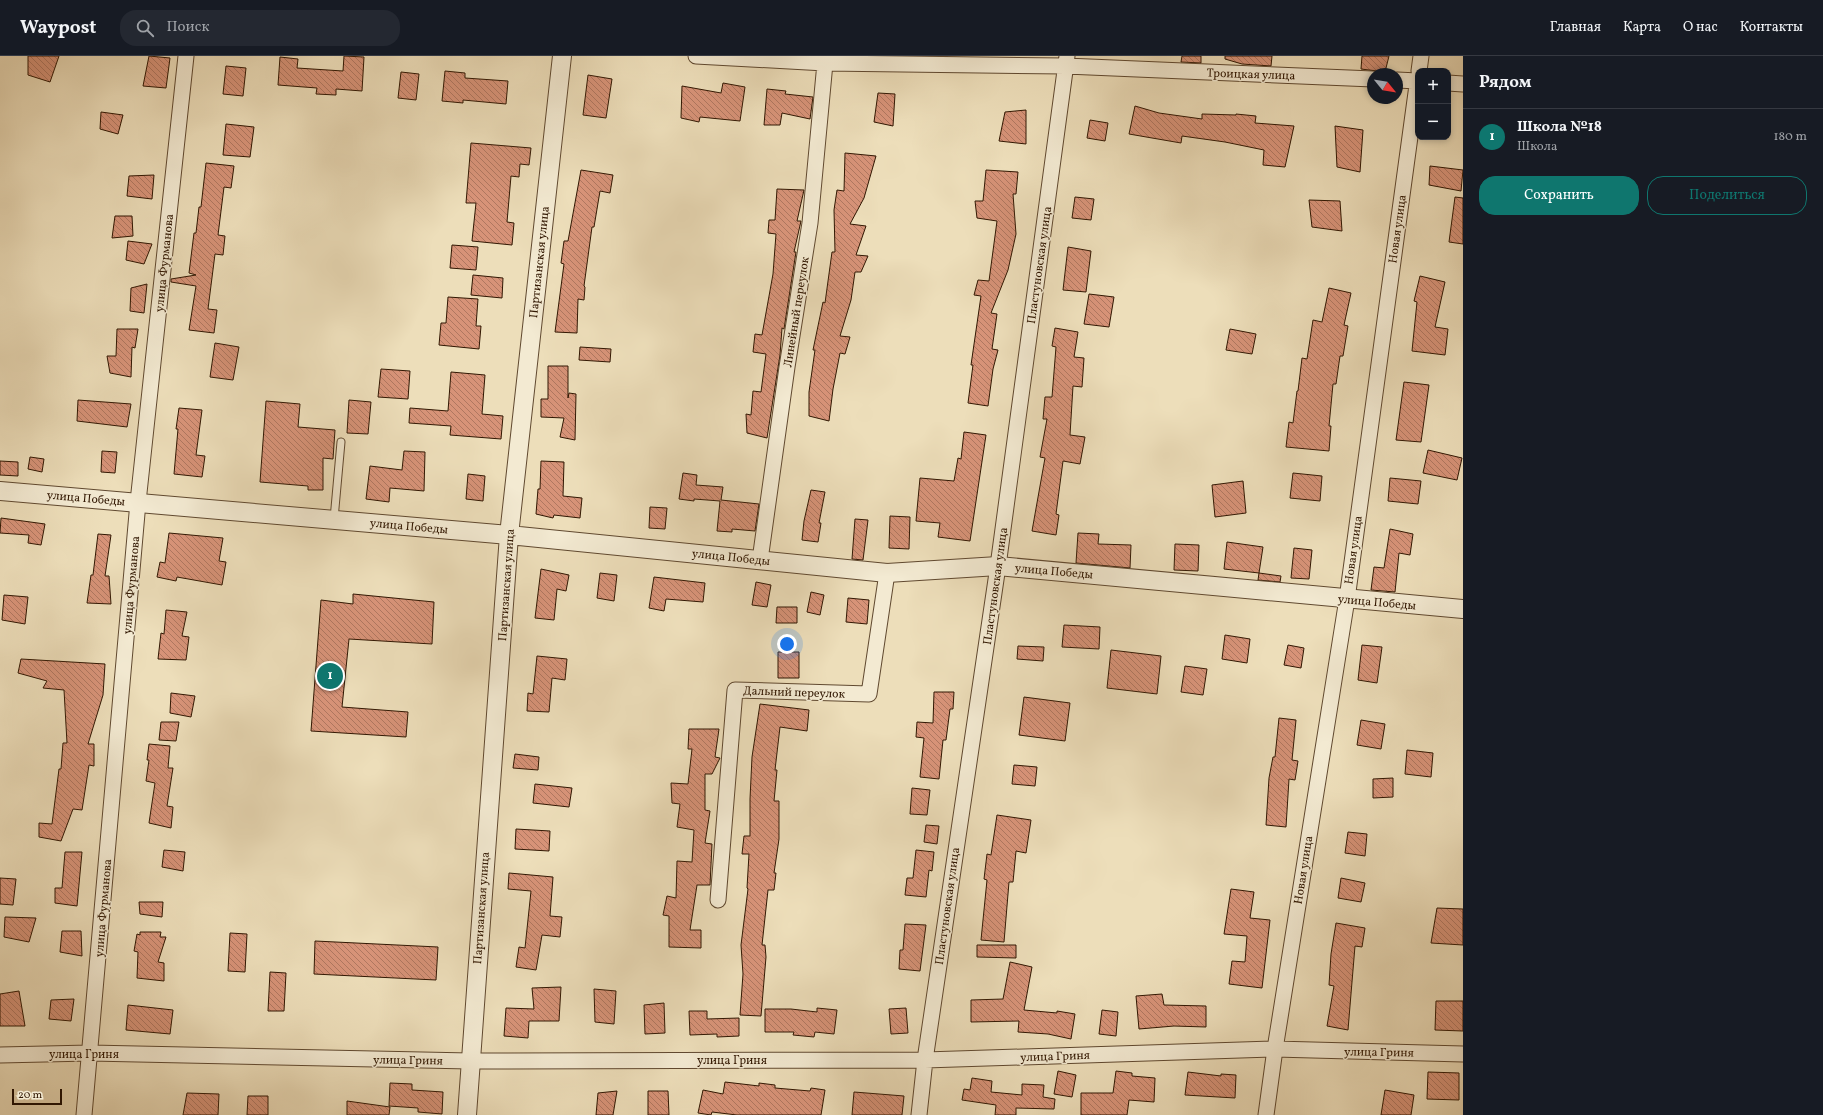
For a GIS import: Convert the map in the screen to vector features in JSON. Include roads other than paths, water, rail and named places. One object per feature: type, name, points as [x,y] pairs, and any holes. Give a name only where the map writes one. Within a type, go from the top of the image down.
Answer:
[{"type":"street","name":"улица Фурманова","points":[[84,1115],[138,502],[186,56]]},
{"type":"street","name":"Партизанская улица","points":[[467,1115],[509,535],[562,56]]},
{"type":"street","name":"Троицкая улица","points":[[696,56],[825,63],[1066,61],[1367,79]]},
{"type":"street","points":[[1419,68],[1421,56]]},
{"type":"street","name":"Пластуновская улица","points":[[919,1115],[925,1060],[998,566],[1066,61]]},
{"type":"street","name":"Линейный переулок","points":[[760,560],[787,367],[810,223],[825,63]]},
{"type":"street","points":[[1403,80],[1415,80]]},
{"type":"street","points":[[1451,83],[1463,84]]},
{"type":"street","name":"Новая улица","points":[[1266,1115],[1275,1049],[1347,599],[1415,102]]},
{"type":"street","name":"улица Победы","points":[[0,491],[509,535],[887,573],[998,566],[1463,609]]},
{"type":"street","name":"Дальний переулок","points":[[718,900],[735,690],[869,694],[887,573]]},
{"type":"street","name":"улица Гриня","points":[[0,1055],[90,1053],[470,1061],[925,1060],[1275,1049],[1463,1054]]},
{"type":"lane","points":[[334,519],[341,442]]},
{"type":"place","name":"Школа №18","points":[[330,676]]}]
